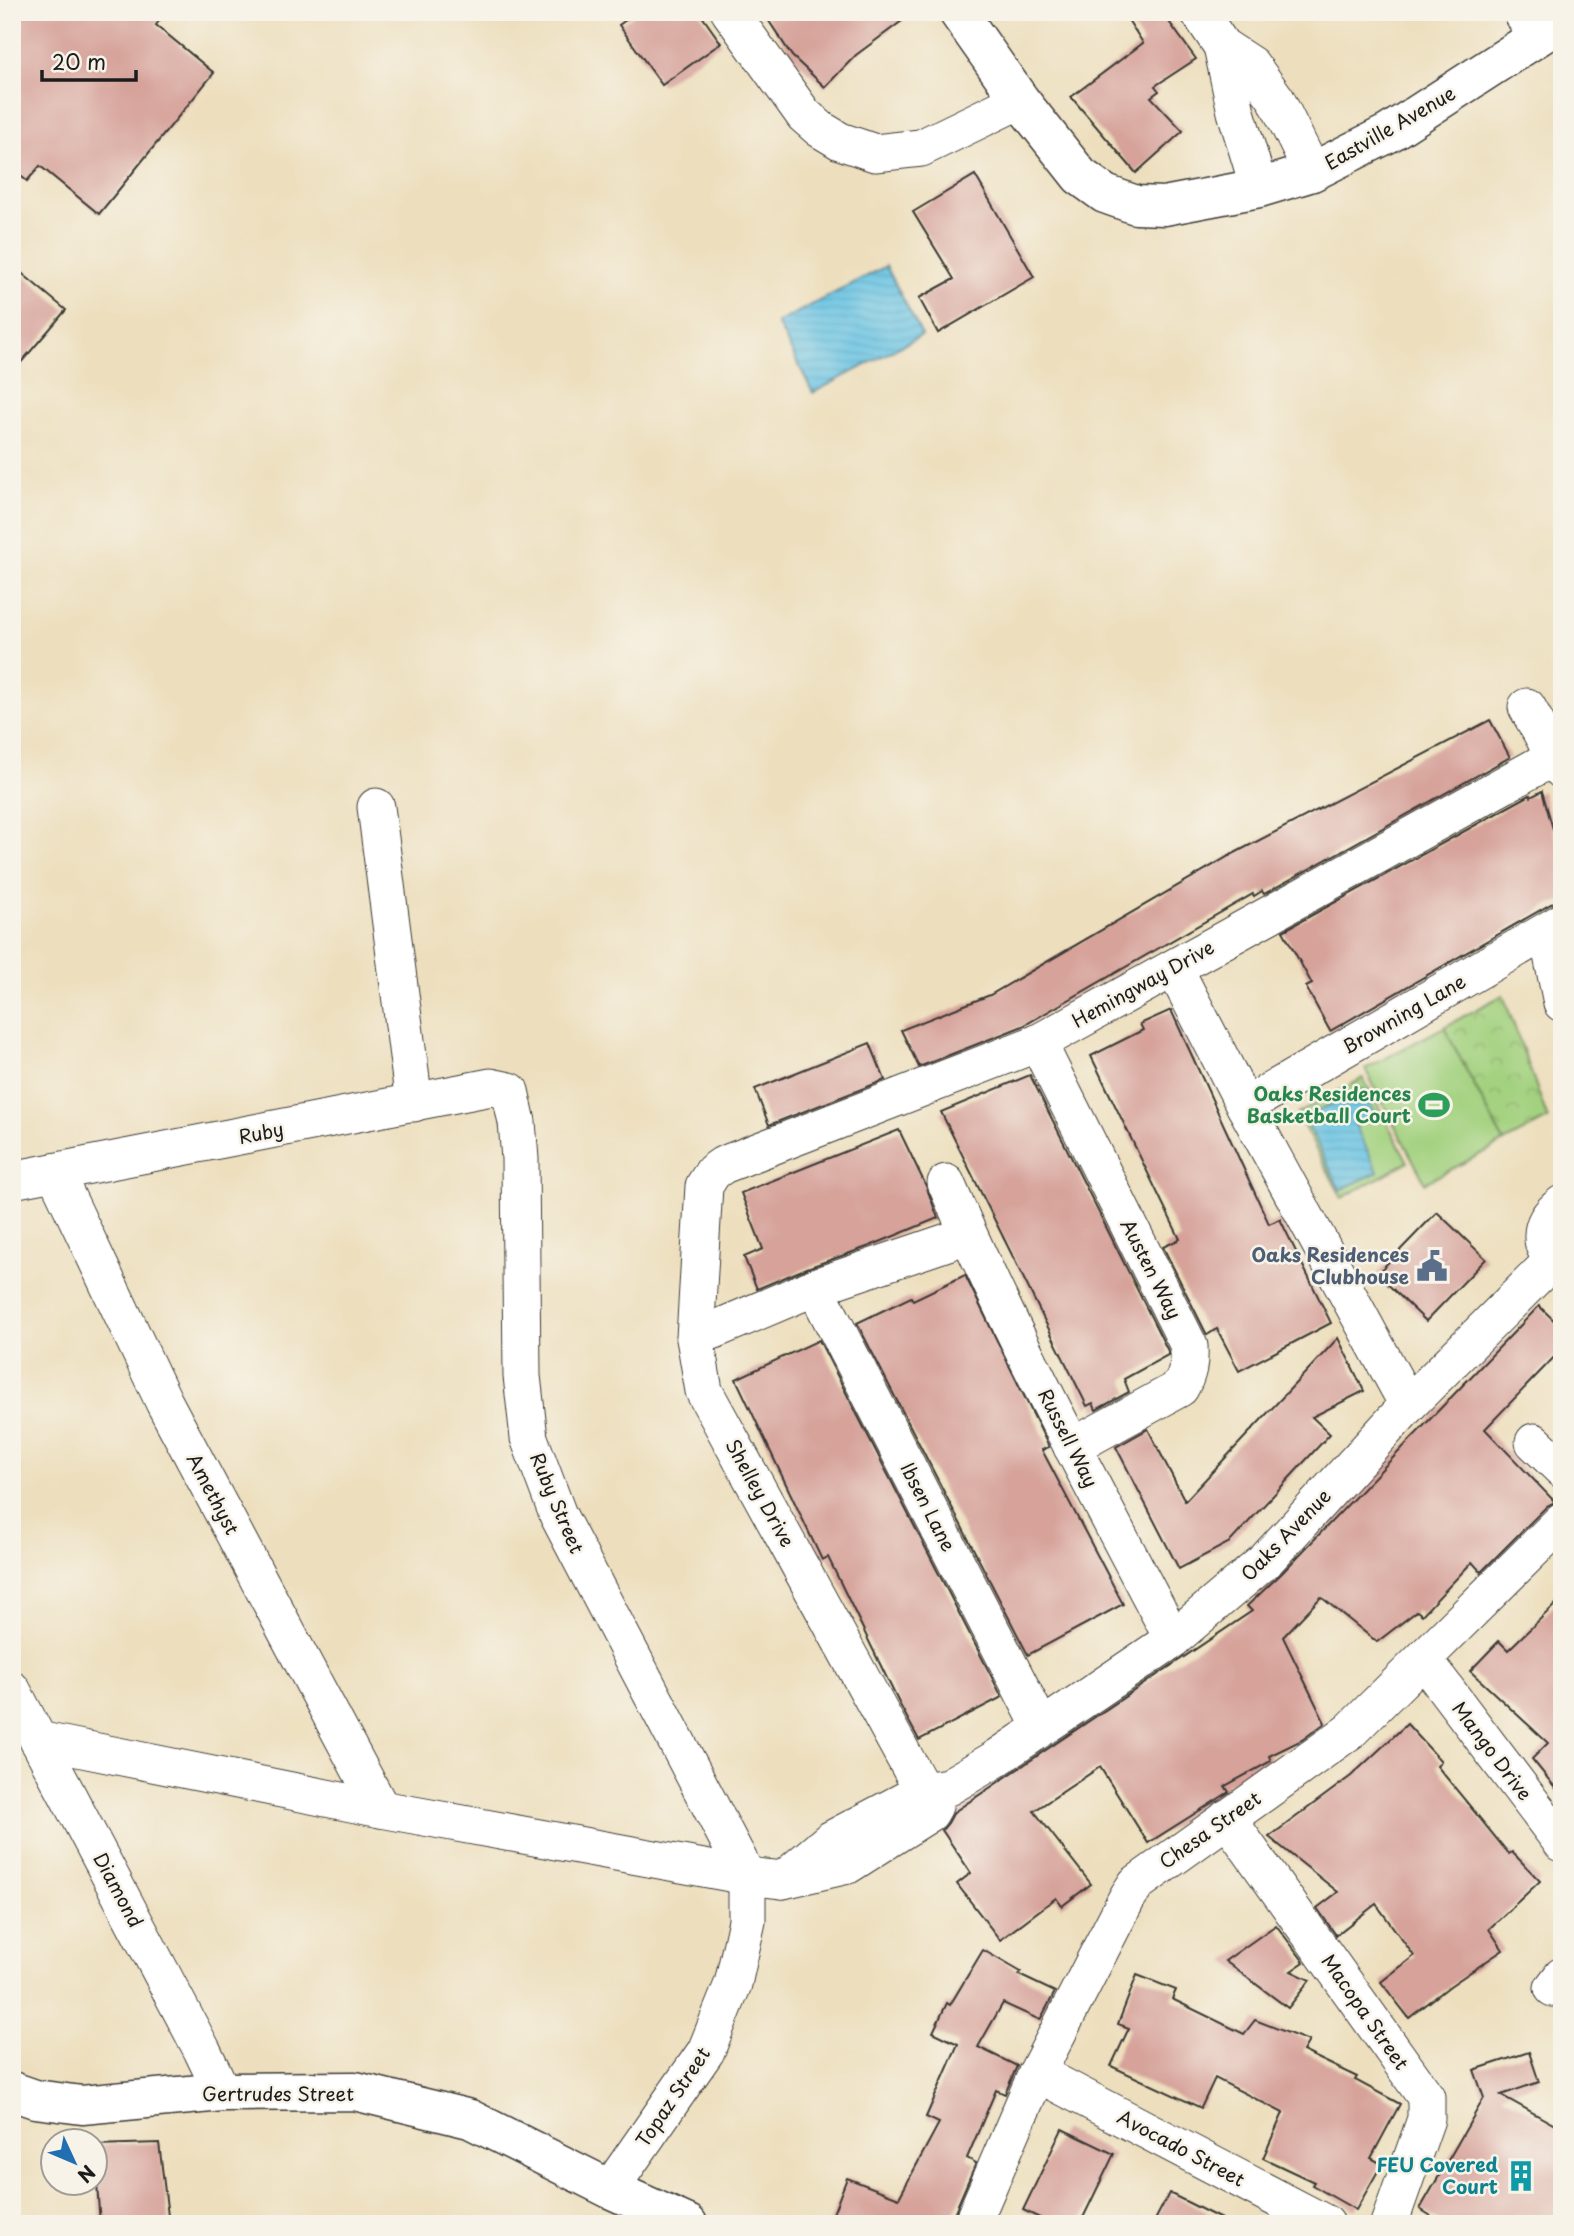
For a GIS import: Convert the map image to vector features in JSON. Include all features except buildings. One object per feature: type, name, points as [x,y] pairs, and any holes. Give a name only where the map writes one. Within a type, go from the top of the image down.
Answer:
[{"type":"street","points":[[730,12],[804,115],[840,141],[875,153],[921,148],[1020,100]]},
{"type":"street","name":"Eastville Avenue","points":[[958,12],[1020,100],[1080,176],[1105,194],[1136,205],[1164,206],[1259,188],[1312,172],[1389,133],[1540,24]]},
{"type":"street","points":[[1199,12],[1222,46],[1236,112],[1259,188]]},
{"type":"street","points":[[1222,46],[1251,65],[1276,99],[1312,172]]},
{"type":"street","name":"Hemingway Drive","points":[[713,1172],[735,1160],[1038,1043],[1558,763],[1527,707]]},
{"type":"street","points":[[376,807],[414,1103]]},
{"type":"street","points":[[1554,927],[1562,1003]]},
{"type":"street","name":"Browning Lane","points":[[1245,1106],[1554,927]]},
{"type":"street","points":[[1174,968],[1245,1106],[1408,1405]]},
{"type":"street","name":"Austen Way","points":[[1038,1043],[1189,1346],[1190,1364],[1180,1388],[1072,1447]]},
{"type":"street","name":"Ruby","points":[[12,1180],[491,1087],[510,1091]]},
{"type":"street","name":"Ruby Street","points":[[510,1091],[517,1122],[520,1159],[522,1376],[529,1438],[558,1515],[747,1876]]},
{"type":"street","name":"Amethyst","points":[[55,1172],[164,1402],[381,1809]]},
{"type":"street","name":"Shelley Drive","points":[[713,1172],[704,1186],[695,1338],[704,1391],[935,1789]]},
{"type":"street","name":"Russell Way","points":[[946,1183],[968,1235],[1072,1447],[1173,1639]]},
{"type":"street","points":[[1557,1264],[1545,1249],[1542,1235],[1552,1212],[1562,1204]]},
{"type":"street","points":[[695,1338],[815,1287],[968,1235]]},
{"type":"street","name":"Oaks Avenue","points":[[38,1740],[381,1809],[747,1876],[783,1880],[848,1865],[930,1813],[935,1789],[994,1760],[1173,1639],[1266,1560],[1408,1405],[1557,1264]]},
{"type":"street","name":"Ibsen Lane","points":[[815,1287],[1041,1727]]},
{"type":"street","points":[[1535,1441],[1562,1469]]},
{"type":"street","name":"Chesa Street","points":[[972,2224],[1037,2073],[1136,1884],[1350,1731],[1562,1521]]},
{"type":"street","name":"Mango Drive","points":[[1423,1659],[1562,1843]]},
{"type":"street","name":"Diamond","points":[[12,1689],[222,2092]]},
{"type":"street","name":"Macopa Street","points":[[1227,1818],[1426,2097],[1426,2119],[1389,2224]]},
{"type":"street","name":"Topaz Street","points":[[611,2189],[706,2050],[733,1984],[747,1921],[747,1876]]},
{"type":"street","name":"Avocado Street","points":[[1037,2073],[1326,2224]]},
{"type":"street","name":"Gertrudes Street","points":[[12,2091],[35,2099],[82,2105],[222,2092],[355,2091],[470,2119],[688,2224]]},
{"type":"green space","points":[[1503,995],[1548,1119],[1504,1142],[1444,1027]]},
{"type":"green space","name":"Oaks Residences Basketball Court","points":[[1444,1027],[1504,1142],[1425,1183],[1365,1069]]},
{"type":"green space","points":[[1363,1078],[1408,1162],[1342,1198],[1297,1114]]},
{"type":"water","points":[[886,266],[922,335],[813,393],[777,323]]},
{"type":"water","points":[[1363,1089],[1375,1115],[1355,1125],[1378,1172],[1340,1190],[1304,1117]]},
{"type":"place","name":"Oaks Residences Basketball Court","points":[[1434,1105]]},
{"type":"place","name":"Oaks Residences Clubhouse","points":[[1432,1266]]},
{"type":"place","name":"FEU Covered Court","points":[[1521,2176]]}]
